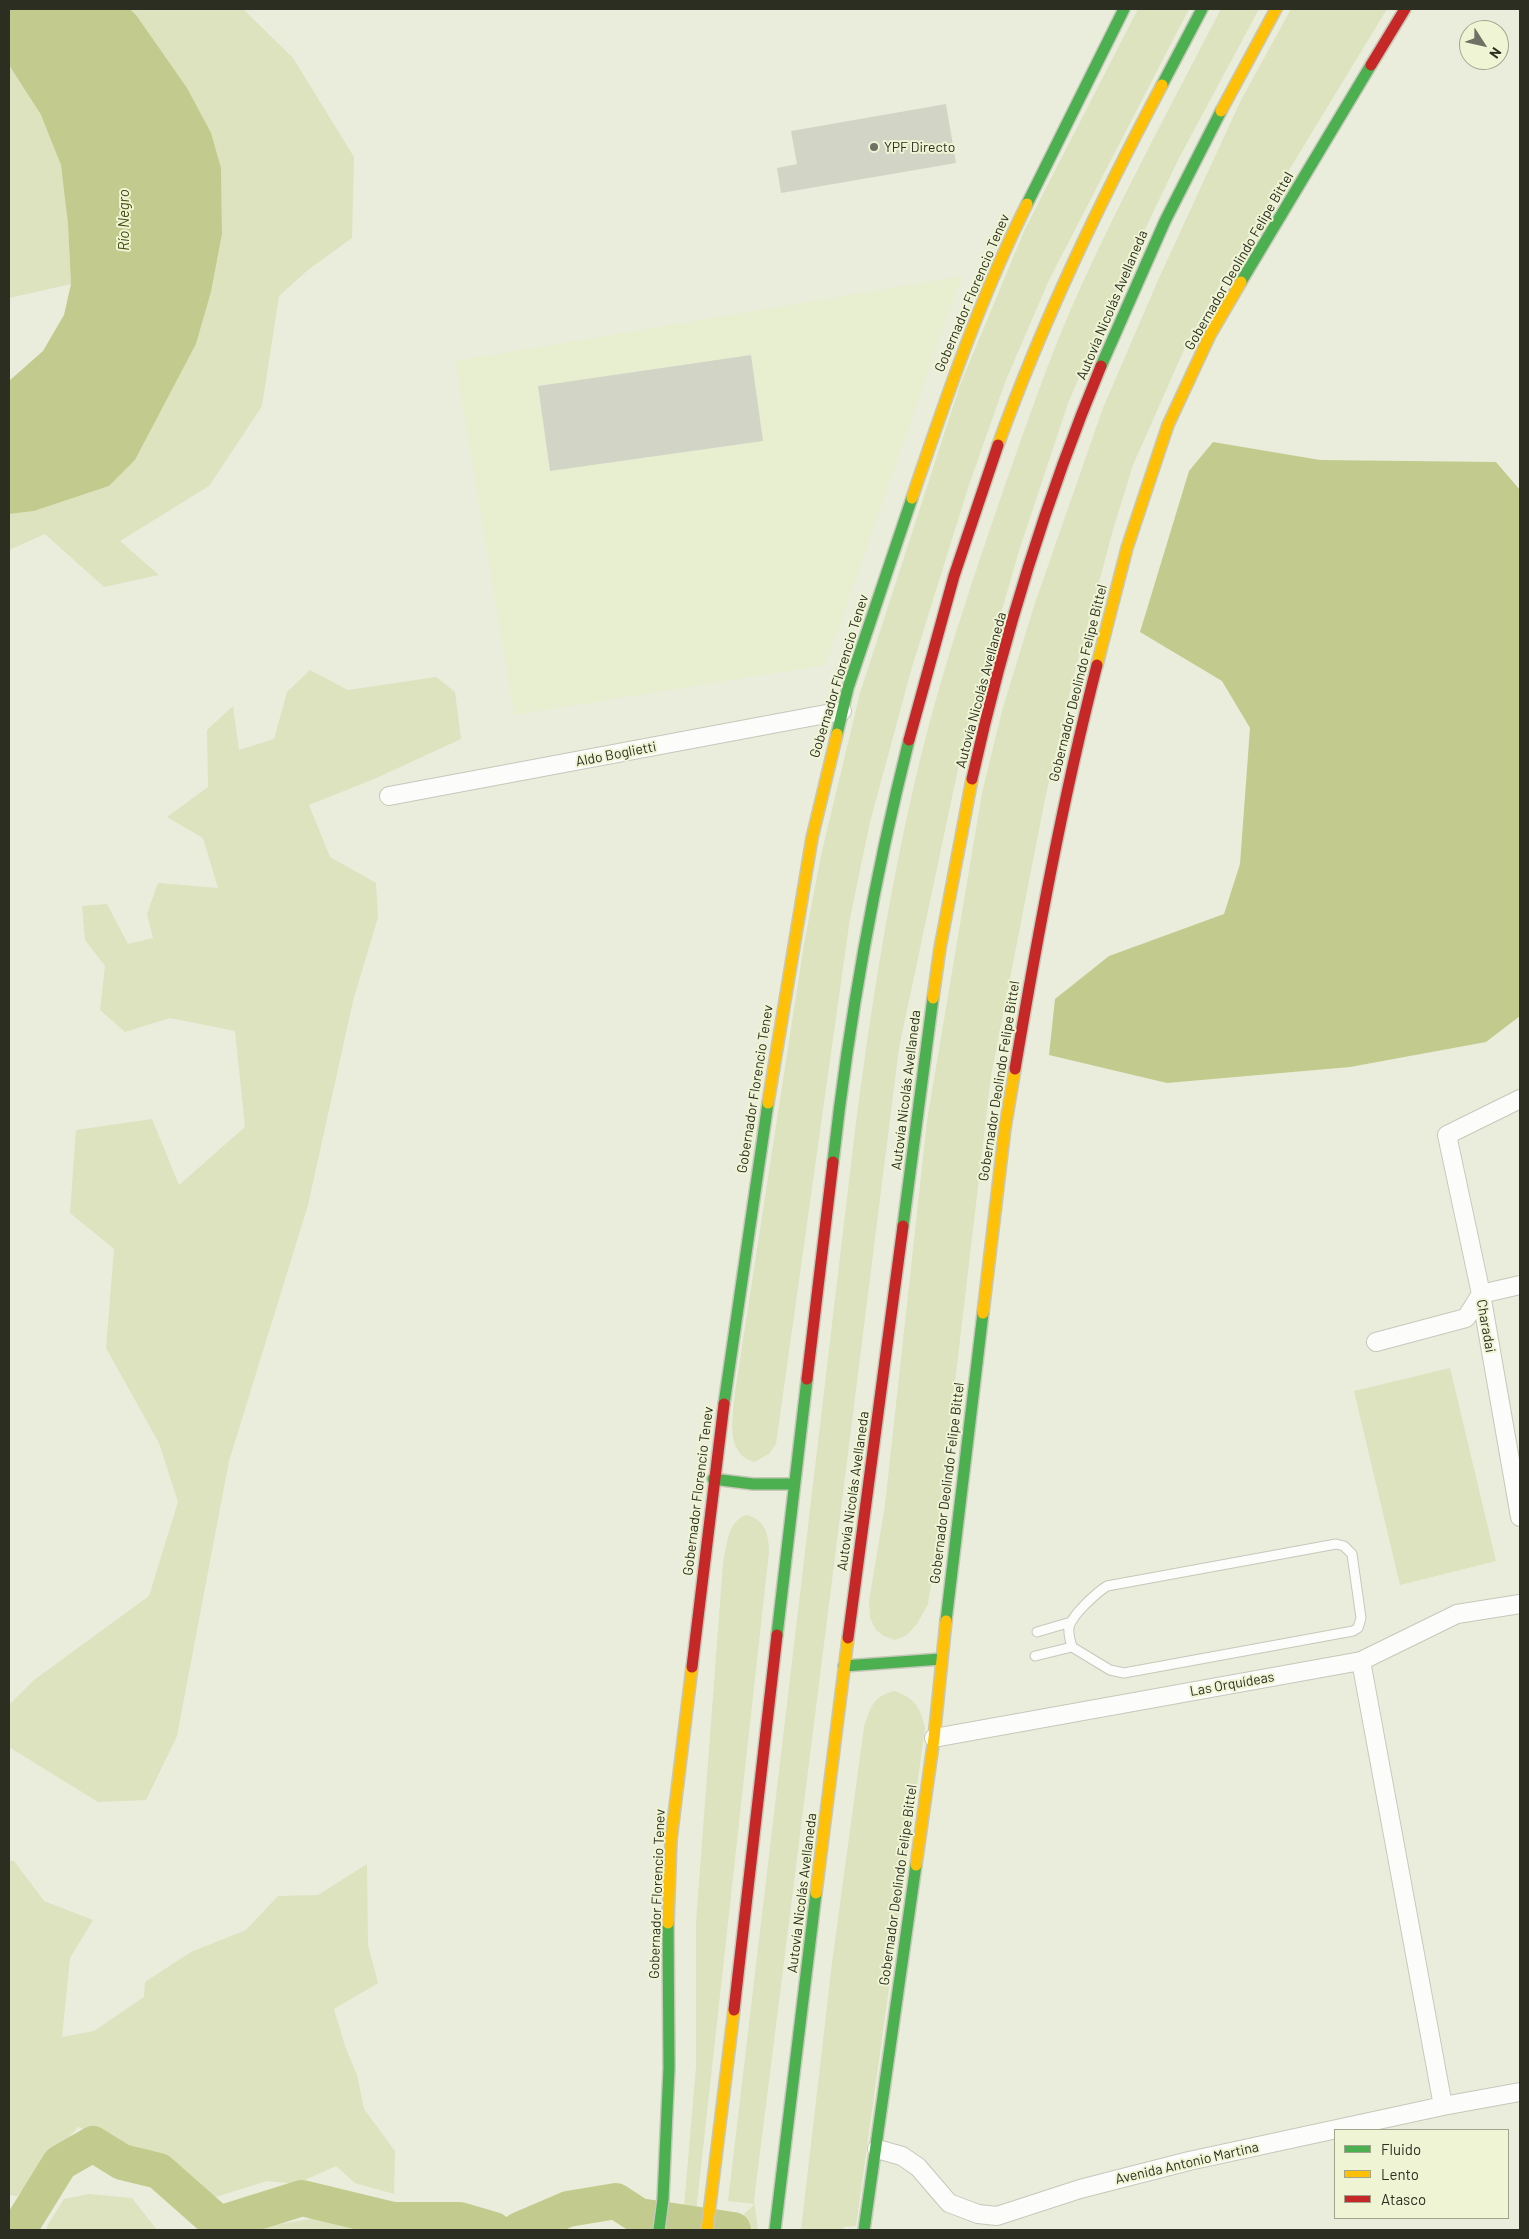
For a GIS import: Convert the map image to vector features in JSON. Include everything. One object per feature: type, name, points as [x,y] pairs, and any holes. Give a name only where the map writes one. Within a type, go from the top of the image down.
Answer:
[{"type":"main road","name":"Gobernador Florencio Tenev","points":[[659,2230],[663,2199],[669,2068],[668,1930],[671,1840],[713,1479],[766,1111],[812,838],[842,711],[929,445],[968,337],[1012,232],[1124,9]]},
{"type":"main road","points":[[707,2230],[794,1484],[858,978],[883,851],[930,660],[978,503],[1038,338],[1086,236],[1202,9]]},
{"type":"main road","name":"Autovía Nicolás Avellaneda","points":[[776,2225],[844,1666],[940,948],[962,830],[985,723],[1041,530],[1072,440],[1107,351],[1177,195],[1276,9]]},
{"type":"main road","name":"Gobernador Deolindo Felipe Bittel","points":[[864,2230],[934,1738],[941,1659],[1011,1089],[1033,961],[1085,712],[1128,548],[1168,425],[1206,344],[1235,291],[1405,9]]},
{"type":"main road","points":[[713,1479],[753,1484],[794,1484]]},
{"type":"main road","points":[[844,1666],[941,1659]]},
{"type":"street","name":"Aldo Boglietti","points":[[389,796],[842,711]]},
{"type":"street","name":"Charadai","points":[[1520,1099],[1447,1136],[1481,1294],[1520,1517]]},
{"type":"street","points":[[1376,1342],[1466,1318],[1481,1294],[1520,1286]]},
{"type":"street","name":"Las Orquídeas","points":[[934,1738],[1362,1661],[1457,1614],[1520,1604]]},
{"type":"street","points":[[1362,1661],[1443,2106]]},
{"type":"street","name":"Avenida Antonio Martina","points":[[1337,2129],[1443,2106],[1520,2092]]},
{"type":"street","name":"Avenida Antonio Martina","points":[[877,2149],[902,2156],[918,2167],[949,2203],[978,2214],[997,2216],[1080,2190],[1189,2161],[1334,2130]]},
{"type":"lane","points":[[1035,1656],[1072,1647],[1110,1670],[1124,1673],[1349,1632],[1358,1628],[1361,1618],[1352,1554],[1344,1546],[1336,1544],[1114,1584],[1099,1591],[1071,1622],[1069,1632],[1072,1647]]},
{"type":"lane","points":[[1036,1632],[1071,1622]]},
{"type":"shaded area","points":[[130,9],[243,9],[293,58],[354,157],[352,238],[309,269],[279,296],[262,406],[209,486],[120,541],[159,575],[104,587],[45,534],[9,550],[9,514],[34,511],[109,486],[135,460],[196,344],[211,292],[222,234],[221,168],[136,15]]},
{"type":"shaded area","points":[[1138,9],[1189,9],[1050,278],[1006,380],[969,485],[912,667],[870,822],[850,918],[776,1444],[769,1454],[754,1462],[744,1457],[738,1451],[734,1442],[732,1422],[735,1392],[804,944],[822,851],[860,693],[960,385],[1025,229]]},
{"type":"shaded area","points":[[1221,9],[1259,9],[1178,160],[1131,259],[1068,403],[1018,554],[963,745],[899,1048],[755,2204],[728,2201],[853,1147],[883,940],[914,786],[926,736],[973,580],[1039,391],[1077,295],[1129,187]]},
{"type":"shaded area","points":[[1291,9],[1387,9],[1227,272],[1187,343],[1133,465],[1113,530],[1073,679],[1045,799],[991,1076],[928,1604],[917,1624],[907,1635],[895,1640],[884,1636],[876,1630],[870,1618],[869,1601],[885,1505],[927,1121],[982,793],[1002,711],[1034,606],[1103,408],[1159,278],[1241,100]]},
{"type":"shaded area","points":[[9,65],[40,113],[58,153],[66,195],[71,284],[9,298]]},
{"type":"shaded area","points":[[962,276],[826,665],[514,715],[455,361]]},
{"type":"shaded area","points":[[310,670],[348,690],[436,677],[455,692],[461,739],[374,779],[309,805],[330,857],[376,883],[378,917],[353,1001],[308,1205],[229,1461],[177,1736],[146,1800],[98,1802],[9,1747],[9,1705],[34,1680],[149,1596],[178,1502],[159,1443],[106,1348],[114,1249],[70,1213],[76,1130],[152,1119],[179,1185],[245,1127],[235,1031],[170,1018],[125,1032],[100,1010],[105,966],[85,940],[82,906],[107,904],[128,944],[153,938],[147,914],[158,883],[218,888],[203,838],[167,817],[208,787],[207,730],[233,706],[239,750],[274,739],[287,692]]},
{"type":"shaded area","points":[[1450,1368],[1496,1561],[1400,1585],[1354,1391]]},
{"type":"shaded area","points":[[746,1515],[758,1520],[762,1524],[767,1534],[769,1552],[696,2212],[692,2211],[690,2230],[682,2230],[696,2067],[696,1922],[723,1563],[731,1529],[740,1518]]},
{"type":"shaded area","points":[[894,1691],[916,1704],[925,1728],[856,2226],[844,2227],[843,2230],[801,2230],[832,1963],[864,1727],[873,1704],[881,1696]]},
{"type":"shaded area","points":[[9,1861],[14,1861],[44,1901],[93,1920],[70,1958],[62,2037],[94,2031],[144,1997],[145,1982],[191,1952],[246,1930],[278,1896],[318,1895],[367,1864],[368,1945],[378,1983],[334,2009],[345,2046],[357,2075],[364,2109],[395,2151],[394,2194],[355,2183],[336,2166],[296,2184],[267,2181],[206,2200],[170,2162],[78,2127],[17,2196],[9,2195]]},
{"type":"shaded area","points":[[89,2194],[132,2198],[157,2230],[47,2230],[47,2226],[64,2199]]},
{"type":"shaded area","points":[[755,2204],[758,2230],[740,2230],[741,2217]]},
{"type":"shaded area","points":[[316,2218],[337,2225],[380,2230],[256,2230]]},
{"type":"water","name":"Río Negro","points":[[9,9],[130,9],[136,15],[187,88],[211,133],[221,168],[222,234],[211,292],[196,344],[135,460],[109,486],[34,511],[9,514],[9,381],[43,351],[64,315],[71,284],[68,224],[61,165],[41,115],[9,65]]},
{"type":"water","points":[[1213,442],[1320,460],[1496,462],[1520,490],[1520,1016],[1486,1042],[1350,1067],[1167,1083],[1049,1055],[1055,999],[1109,956],[1224,914],[1240,864],[1250,728],[1222,681],[1140,632],[1189,471]]},
{"type":"building","name":"YPF Directo","points":[[946,104],[956,163],[781,193],[777,168],[797,164],[791,131]]},
{"type":"building","points":[[751,355],[763,441],[550,471],[538,386]]},
{"type":"waterway","points":[[21,2230],[21,2226],[60,2163],[93,2144],[122,2162],[159,2171],[219,2224],[302,2198],[393,2220],[460,2220],[494,2230]]},
{"type":"waterway","points":[[519,2230],[568,2209],[616,2201],[639,2216],[733,2230]]},
{"type":"traffic: fast","points":[[1027,204],[1124,9]]},
{"type":"traffic: fast","points":[[1162,85],[1202,9]]},
{"type":"traffic: fast","points":[[1241,282],[1371,65]]},
{"type":"traffic: fast","points":[[1101,366],[1165,221],[1221,111]]},
{"type":"traffic: fast","points":[[837,734],[848,688],[912,498]]},
{"type":"traffic: fast","points":[[833,1162],[839,1109],[864,950],[896,792],[909,740]]},
{"type":"traffic: fast","points":[[903,1226],[933,998]]},
{"type":"traffic: fast","points":[[724,1404],[768,1103]]},
{"type":"traffic: fast","points":[[946,1621],[983,1313]]},
{"type":"traffic: fast","points":[[777,1635],[807,1379]]},
{"type":"traffic: fast","points":[[713,1479],[753,1484],[794,1484]]},
{"type":"traffic: fast","points":[[844,1666],[941,1659]]},
{"type":"traffic: fast","points":[[864,2230],[916,1865]]},
{"type":"traffic: fast","points":[[775,2230],[816,1893]]},
{"type":"traffic: fast","points":[[659,2230],[663,2199],[669,2068],[668,1923]]},
{"type":"traffic: slow","points":[[1221,111],[1276,9]]},
{"type":"traffic: slow","points":[[998,445],[1015,398],[1053,307],[1095,217],[1162,85]]},
{"type":"traffic: slow","points":[[912,498],[979,312],[1027,204]]},
{"type":"traffic: slow","points":[[1097,665],[1127,548],[1168,425],[1210,335],[1241,282]]},
{"type":"traffic: slow","points":[[768,1103],[812,838],[837,734]]},
{"type":"traffic: slow","points":[[933,998],[940,948],[972,779]]},
{"type":"traffic: slow","points":[[983,1313],[1005,1128],[1015,1069]]},
{"type":"traffic: slow","points":[[916,1865],[934,1738],[946,1621]]},
{"type":"traffic: slow","points":[[816,1893],[848,1638]]},
{"type":"traffic: slow","points":[[668,1923],[671,1840],[692,1667]]},
{"type":"traffic: slow","points":[[707,2230],[734,2010]]},
{"type":"traffic: jam","points":[[1371,65],[1405,9]]},
{"type":"traffic: jam","points":[[972,779],[984,727],[1027,570],[1062,467],[1101,366]]},
{"type":"traffic: jam","points":[[909,740],[954,576],[998,445]]},
{"type":"traffic: jam","points":[[1015,1069],[1052,866],[1073,765],[1097,665]]},
{"type":"traffic: jam","points":[[807,1379],[833,1162]]},
{"type":"traffic: jam","points":[[848,1638],[903,1226]]},
{"type":"traffic: jam","points":[[692,1667],[724,1404]]},
{"type":"traffic: jam","points":[[734,2010],[777,1635]]},
{"type":"place","name":"YPF Directo","points":[[874,147]]}]
